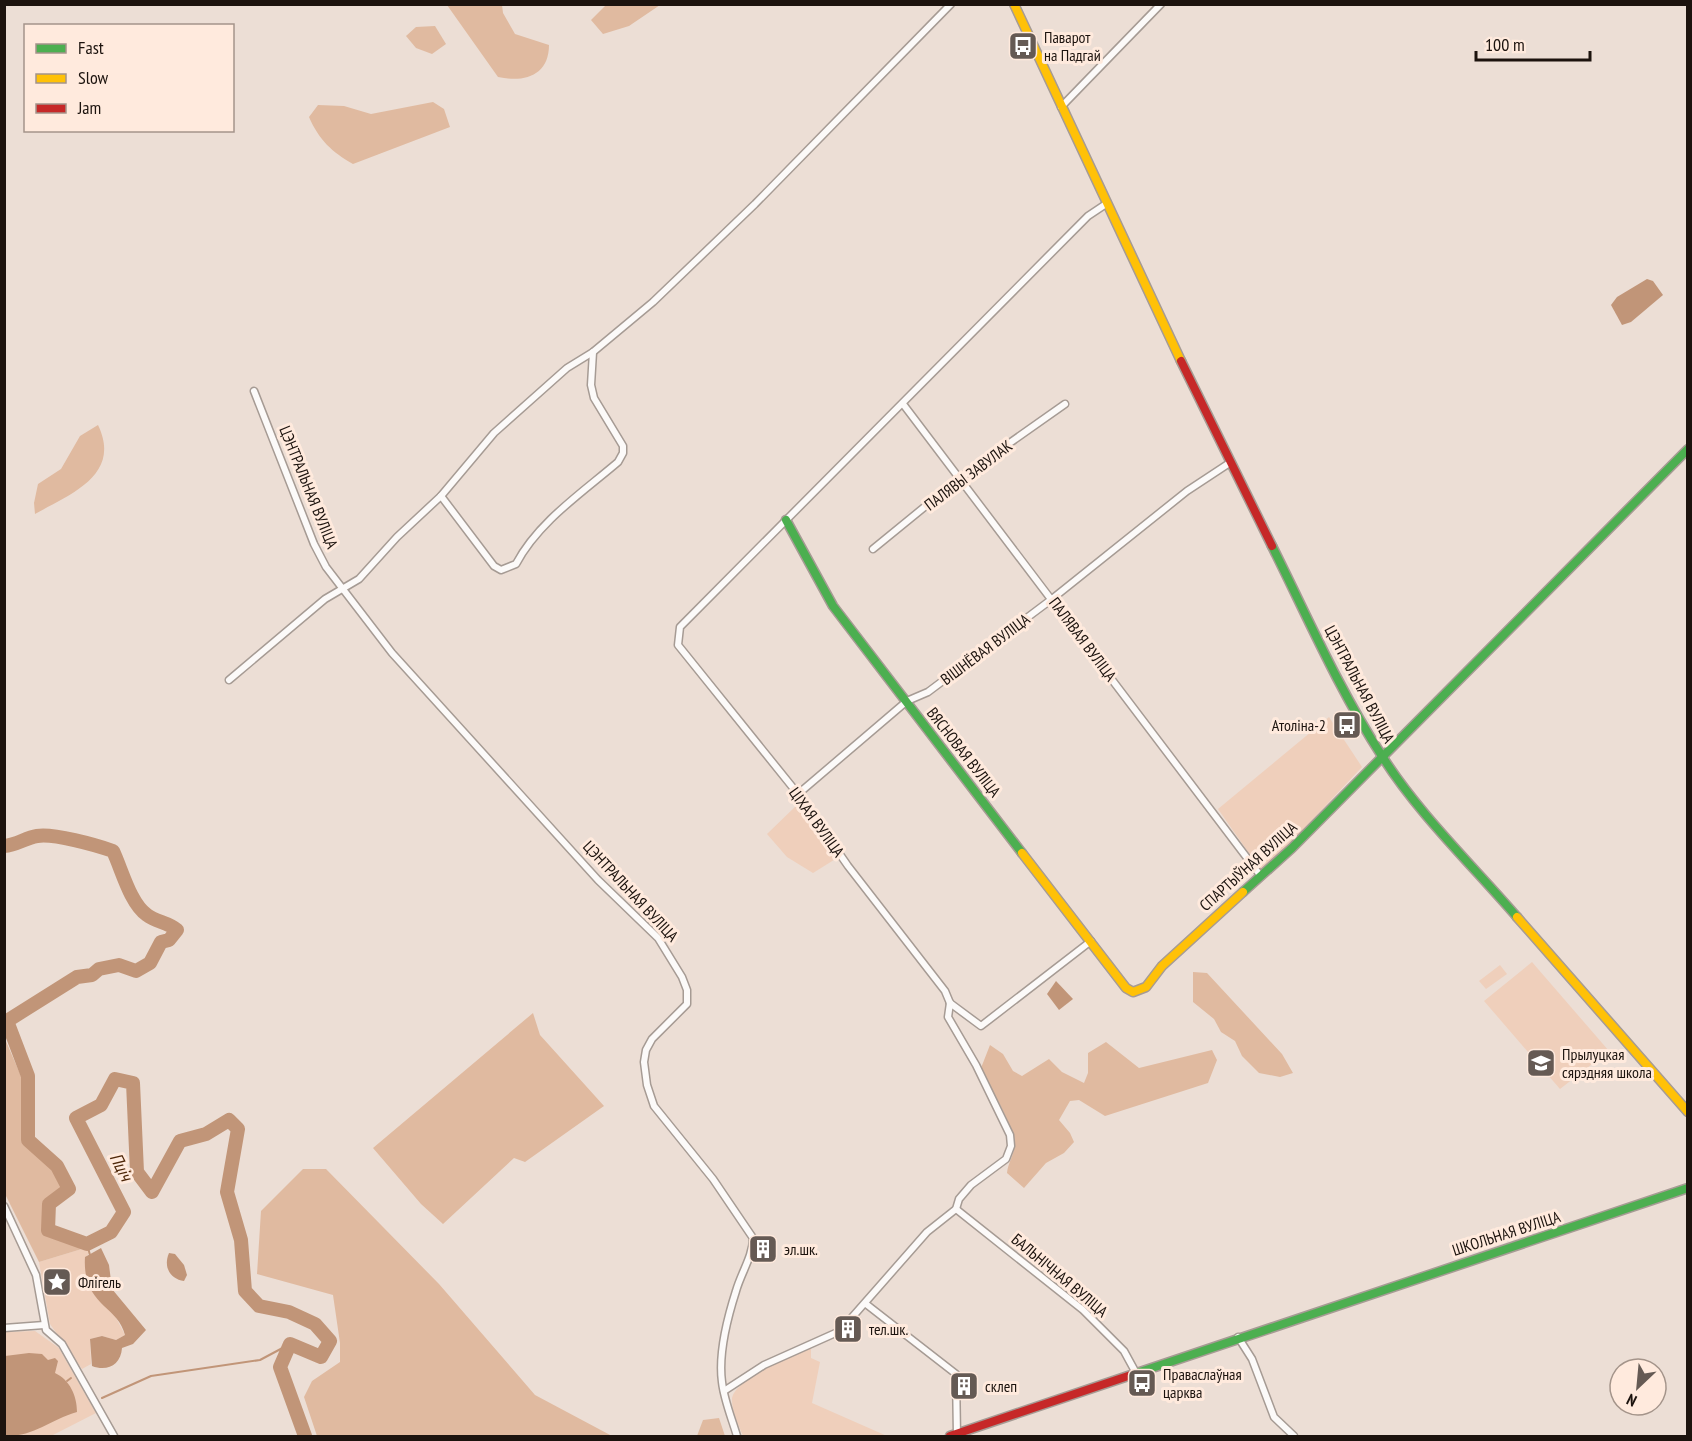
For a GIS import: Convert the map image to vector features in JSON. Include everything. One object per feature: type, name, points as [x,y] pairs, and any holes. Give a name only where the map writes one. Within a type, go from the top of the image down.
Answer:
[{"type":"street","points":[[229,681],[325,599],[359,579],[397,537],[441,496],[494,433],[567,368],[593,352],[653,302],[755,204],[951,4]]},
{"type":"street","name":"ЦЭНТРАЛЬНАЯ ВУЛІЦА","points":[[1014,4],[1106,204],[1231,462],[1344,690],[1382,757],[1435,824],[1688,1112]]},
{"type":"street","points":[[1061,107],[1161,4]]},
{"type":"street","points":[[786,520],[1088,216],[1106,204]]},
{"type":"street","points":[[441,496],[494,566],[501,570],[516,564],[524,548],[561,510],[618,462],[623,453],[623,446],[594,398],[591,385],[593,352]]},
{"type":"street","name":"ЦЭНТРАЛЬНАЯ ВУЛІЦА","points":[[254,391],[320,557],[371,628],[598,880],[658,938],[679,969],[687,990],[687,1004],[652,1040],[646,1050],[644,1062],[647,1085],[654,1106],[700,1162],[753,1238],[751,1251],[736,1290],[726,1333],[722,1383],[724,1391]]},
{"type":"street","name":"ПАЛЯВАЯ ВУЛІЦА","points":[[903,404],[1260,875]]},
{"type":"street","name":"ПАЛЯВЫ ЗАВУЛАК","points":[[873,549],[960,478],[1065,404]]},
{"type":"street","name":"СПАРТЫЎНАЯ ВУЛІЦА","points":[[1133,992],[1146,987],[1162,966],[1292,848],[1688,449]]},
{"type":"street","name":"ВІШНЁВАЯ ВУЛІЦА","points":[[798,794],[907,701],[928,692],[1187,491],[1231,462]]},
{"type":"street","name":"ЦІХАЯ ВУЛІЦА","points":[[786,520],[680,627],[678,645],[798,794],[848,866],[945,991],[950,1003]]},
{"type":"street","name":"ВЯСНОВАЯ ВУЛІЦА","points":[[786,520],[833,606],[1126,988],[1133,992]]},
{"type":"street","points":[[737,1437],[724,1391],[764,1365],[840,1331],[927,1232],[956,1209],[959,1199],[971,1185],[1006,1159],[1011,1146],[1010,1135],[948,1017],[950,1003],[981,1026],[1091,941]]},
{"type":"street","name":"ШКОЛЬНАЯ ВУЛІЦА","points":[[1238,1337],[1688,1188]]},
{"type":"street","points":[[4,1206],[36,1275],[44,1325],[62,1344],[114,1437]]},
{"type":"street","name":"БАЛЬНІЧНАЯ ВУЛІЦА","points":[[956,1209],[1083,1310],[1124,1351],[1136,1373]]},
{"type":"street","points":[[866,1304],[956,1374],[954,1436],[1238,1337],[1252,1359],[1274,1417],[1294,1437]]},
{"type":"street","points":[[4,1328],[44,1325]]},
{"type":"shaded area","points":[[447,5],[502,5],[503,13],[515,34],[549,45],[545,64],[540,70],[526,77],[508,79],[498,77]]},
{"type":"shaded area","points":[[606,5],[660,5],[629,26],[603,34],[591,20]]},
{"type":"shaded area","points":[[435,26],[446,44],[432,54],[416,48],[406,36],[416,27]]},
{"type":"shaded area","points":[[433,102],[444,109],[450,127],[353,164],[327,145],[309,117],[318,105],[344,106],[371,114]]},
{"type":"shaded area","points":[[1647,279],[1653,281],[1663,295],[1631,322],[1622,325],[1611,305],[1617,297]]},
{"type":"shaded area","points":[[98,425],[104,442],[103,457],[98,470],[77,490],[35,514],[34,503],[38,484],[61,469],[80,436]]},
{"type":"shaded area","points":[[1329,717],[1362,767],[1288,846],[1260,869],[1218,809]]},
{"type":"shaded area","points":[[797,805],[837,858],[813,873],[787,857],[767,834]]},
{"type":"shaded area","points":[[1532,962],[1609,1051],[1560,1089],[1484,1001]]},
{"type":"shaded area","points":[[1500,965],[1507,974],[1486,989],[1479,981]]},
{"type":"shaded area","points":[[1193,972],[1207,973],[1282,1054],[1293,1073],[1280,1077],[1259,1073],[1242,1056],[1235,1041],[1221,1032],[1214,1019],[1193,1002]]},
{"type":"shaded area","points":[[1056,981],[1073,999],[1059,1010],[1047,994]]},
{"type":"shaded area","points":[[533,1013],[540,1035],[604,1106],[525,1162],[514,1158],[443,1224],[421,1204],[373,1148]]},
{"type":"shaded area","points":[[5,1039],[21,1076],[26,1141],[55,1167],[66,1188],[47,1201],[47,1231],[84,1245],[85,1248],[39,1262],[5,1194]]},
{"type":"shaded area","points":[[1106,1042],[1139,1068],[1212,1050],[1217,1060],[1208,1083],[1105,1116],[1079,1100],[1070,1101],[1059,1120],[1074,1142],[1064,1153],[1046,1163],[1024,1188],[1007,1173],[1014,1150],[1014,1141],[1005,1114],[981,1068],[990,1045],[1003,1054],[1013,1071],[1022,1076],[1049,1059],[1062,1072],[1084,1083],[1088,1073],[1088,1053]]},
{"type":"shaded area","points":[[303,1169],[326,1169],[439,1284],[535,1395],[612,1436],[317,1436],[304,1397],[312,1381],[340,1362],[340,1343],[333,1295],[257,1274],[261,1211]]},
{"type":"shaded area","points":[[85,1248],[90,1252],[85,1258],[125,1335],[116,1340],[102,1336],[90,1339],[91,1364],[82,1369],[50,1324],[39,1262]]},
{"type":"shaded area","points":[[101,1248],[109,1265],[112,1289],[146,1330],[133,1344],[122,1348],[116,1363],[112,1366],[98,1368],[92,1366],[90,1339],[102,1336],[116,1340],[125,1335],[121,1325],[94,1295],[89,1286],[85,1257]]},
{"type":"shaded area","points":[[169,1253],[175,1254],[184,1265],[187,1275],[184,1281],[175,1278],[169,1272],[167,1258]]},
{"type":"shaded area","points":[[35,1331],[59,1348],[96,1413],[51,1436],[5,1436],[5,1332]]},
{"type":"shaded area","points":[[811,1347],[811,1358],[820,1362],[812,1403],[887,1436],[743,1436],[733,1409],[734,1392],[765,1369]]},
{"type":"shaded area","points":[[42,1354],[48,1360],[55,1358],[58,1361],[55,1373],[72,1389],[77,1412],[24,1434],[5,1436],[5,1356]]},
{"type":"shaded area","points":[[719,1418],[725,1436],[697,1436],[703,1420]]},
{"type":"waterway","name":"Пціч","points":[[4,846],[33,837],[53,836],[113,851],[131,894],[141,910],[177,930],[169,940],[161,942],[150,963],[136,971],[119,965],[99,969],[92,975],[77,977],[7,1021],[28,1076],[28,1140],[57,1166],[69,1189],[49,1204],[48,1230],[87,1244],[111,1232],[124,1212],[76,1118],[101,1105],[115,1079],[133,1083],[137,1172],[152,1192],[180,1141],[206,1134],[229,1120],[238,1129],[227,1192],[241,1240],[245,1291],[259,1306],[289,1312],[315,1324],[330,1341],[321,1357],[290,1344],[280,1367],[305,1436]]},
{"type":"waterway","points":[[87,1244],[90,1255]]},
{"type":"waterway","points":[[102,1398],[151,1376],[260,1360],[290,1344]]},
{"type":"waterway","points":[[67,1381],[71,1378]]},
{"type":"traffic: fast","points":[[1243,892],[1292,848],[1688,449]]},
{"type":"traffic: fast","points":[[786,520],[833,606],[1022,853]]},
{"type":"traffic: fast","points":[[1272,546],[1338,679],[1382,756],[1428,818],[1517,917]]},
{"type":"traffic: fast","points":[[1137,1373],[1688,1188]]},
{"type":"traffic: slow","points":[[1014,4],[1181,361]]},
{"type":"traffic: slow","points":[[1022,853],[1126,988],[1133,992],[1146,987],[1162,966],[1243,892]]},
{"type":"traffic: slow","points":[[1517,917],[1688,1112]]},
{"type":"traffic: jam","points":[[1181,361],[1272,546]]},
{"type":"traffic: jam","points":[[950,1436],[1137,1373]]},
{"type":"place","name":"Паварот на Падгай","points":[[1023,46]]},
{"type":"place","name":"Атоліна-2","points":[[1347,725]]},
{"type":"place","name":"Прылуцкая сярэдняя школа","points":[[1541,1063]]},
{"type":"place","name":"эл.шк.","points":[[763,1249]]},
{"type":"place","name":"Флігель","points":[[57,1282]]},
{"type":"place","name":"тел.шк.","points":[[848,1329]]},
{"type":"place","name":"Праваслаўная царква","points":[[1142,1383]]},
{"type":"place","name":"склеп","points":[[964,1386]]}]
